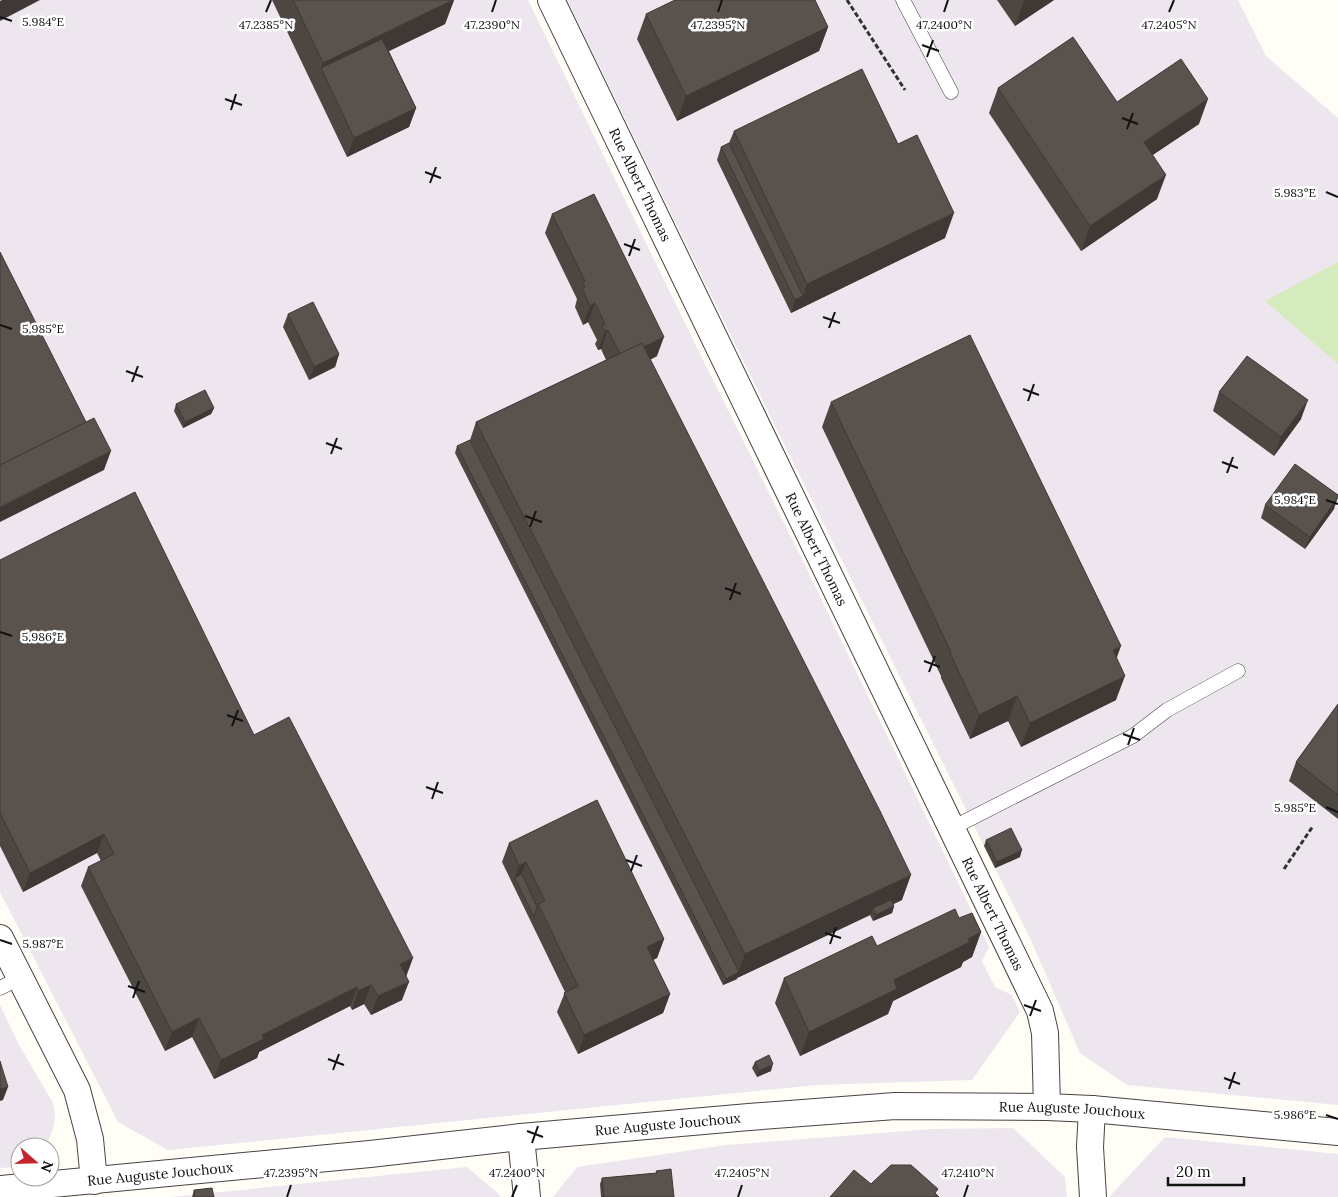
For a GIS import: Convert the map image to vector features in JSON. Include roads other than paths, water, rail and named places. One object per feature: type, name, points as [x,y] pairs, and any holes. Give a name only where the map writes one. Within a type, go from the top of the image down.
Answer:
[{"type":"street","name":"Rue Albert Thomas","points":[[551,0],[1040,1011],[1045,1033],[1047,1107]]},
{"type":"street","points":[[0,938],[10,983],[77,1090],[90,1139],[94,1181]]},
{"type":"street","name":"Rue Auguste Jouchoux","points":[[0,1189],[522,1137],[749,1116],[895,1106],[1092,1109],[1338,1132]]},
{"type":"street","points":[[1092,1109],[1090,1147],[1092,1197]]},
{"type":"street","points":[[522,1137],[527,1197]]},
{"type":"lane","points":[[903,0],[951,92]]},
{"type":"lane","points":[[952,828],[1133,736],[1167,710],[1238,671]]}]
